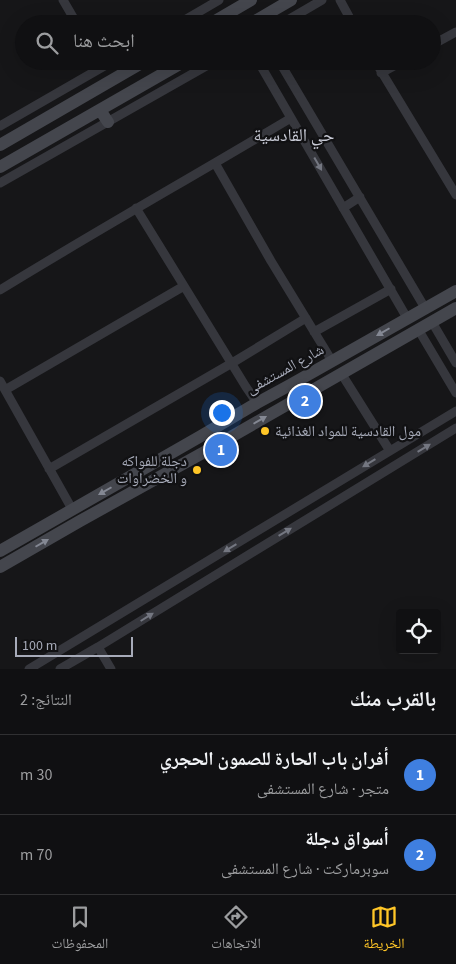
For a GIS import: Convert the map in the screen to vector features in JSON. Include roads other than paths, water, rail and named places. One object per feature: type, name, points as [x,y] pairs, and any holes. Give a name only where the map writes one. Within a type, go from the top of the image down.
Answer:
[{"type":"street","points":[[63,0],[72,15]]},
{"type":"street","points":[[193,15],[219,0]]},
{"type":"street","points":[[226,15],[252,0]]},
{"type":"street","points":[[265,15],[291,0]]},
{"type":"street","points":[[296,15],[322,0]]},
{"type":"street","points":[[340,0],[348,15]]},
{"type":"street","points":[[441,40],[456,32]]},
{"type":"street","points":[[0,126],[91,70]]},
{"type":"street","points":[[0,145],[129,70]]},
{"type":"street","points":[[0,167],[169,70]]},
{"type":"street","points":[[0,183],[199,70]]},
{"type":"street","points":[[263,70],[407,318]]},
{"type":"street","points":[[284,70],[426,308]]},
{"type":"street","points":[[380,70],[456,195]]},
{"type":"street","points":[[382,73],[387,70]]},
{"type":"street","points":[[100,110],[108,122]]},
{"type":"street","points":[[0,290],[290,118]]},
{"type":"street","points":[[215,163],[332,361]]},
{"type":"street","points":[[343,208],[360,198]]},
{"type":"street","points":[[136,208],[257,403]]},
{"type":"street","points":[[5,390],[184,286]]},
{"type":"street","points":[[314,332],[391,289]]},
{"type":"street","name":"شارع المستشفى","points":[[0,551],[456,291]]},
{"type":"street","name":"شارع المستشفى","points":[[0,567],[456,308]]},
{"type":"street","points":[[49,469],[306,318]]},
{"type":"street","points":[[432,322],[456,363]]},
{"type":"street","points":[[418,329],[456,393]]},
{"type":"street","points":[[341,373],[390,451]]},
{"type":"street","points":[[0,381],[72,509]]},
{"type":"street","points":[[29,669],[456,411]]},
{"type":"street","points":[[60,669],[456,428]]},
{"type":"street","points":[[201,436],[208,450]]},
{"type":"street","points":[[254,533],[261,546]]},
{"type":"street","points":[[98,647],[111,669]]},
{"type":"place","name":"أسواق دجلة","points":[[305,401]]},
{"type":"place","name":"مول القادسية للمواد الغذائية","points":[[265,431]]},
{"type":"place","name":"أفران باب الحارة للصمون الحجري","points":[[221,450]]},
{"type":"place","name":"دجلة للفواكه و الخضراوات","points":[[197,470]]},
{"type":"district","name":"حي القادسية","points":[[294,135]]}]
